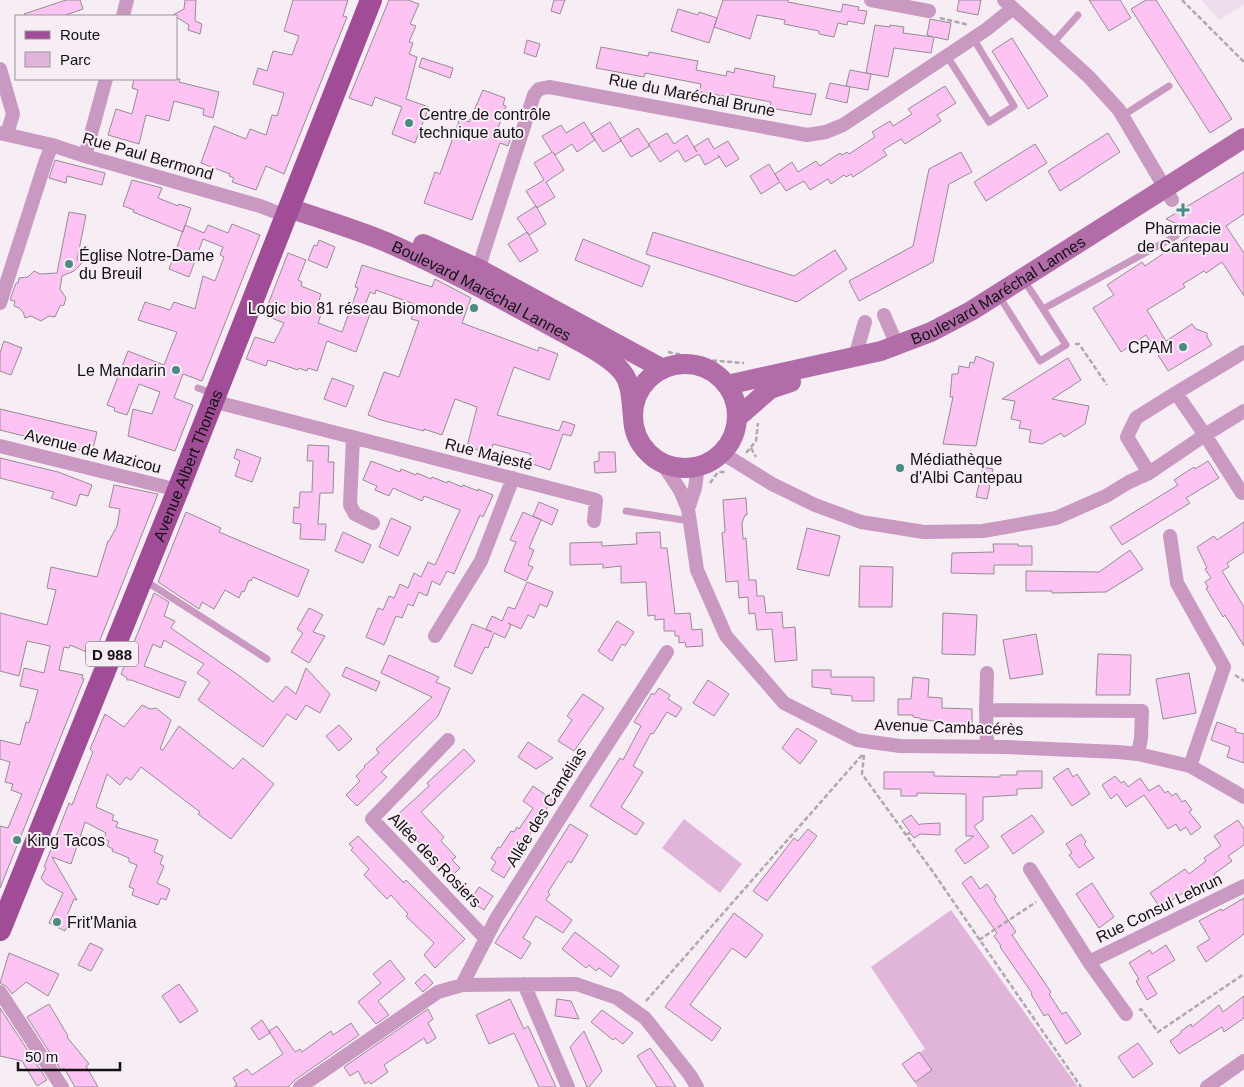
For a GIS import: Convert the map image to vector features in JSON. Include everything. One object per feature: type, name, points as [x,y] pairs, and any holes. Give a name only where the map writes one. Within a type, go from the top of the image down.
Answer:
[{"type":"main road","name":"Avenue Albert Thomas","points":[[0,930],[178,490],[212,390],[290,207],[371,0]]},
{"type":"main road","name":"Boulevard Maréchal Lannes","points":[[737,418],[759,397],[777,386],[826,376],[887,360],[939,340],[1029,288],[1169,194],[1244,138]]},
{"type":"main road","name":"Boulevard Maréchal Lannes","points":[[290,207],[394,231],[479,269],[665,360],[698,366],[714,373],[727,385],[882,351],[931,332],[1169,194],[1244,153]]},
{"type":"main road","name":"Boulevard Maréchal Lannes","points":[[290,207],[385,241],[486,289],[594,350],[623,373],[629,385],[635,431],[641,444],[650,455],[662,463],[686,468],[698,466],[722,453]]},
{"type":"main road","name":"Boulevard Maréchal Lannes","points":[[633,417],[635,402],[641,388],[665,360]]},
{"type":"main road","points":[[722,453],[730,443],[735,431],[737,418],[733,395],[727,385]]},
{"type":"street","points":[[123,15],[127,0]]},
{"type":"street","points":[[871,0],[929,10]]},
{"type":"street","points":[[1008,4],[1089,77],[1122,116],[1169,194]]},
{"type":"street","name":"Rue du Maréchal Brune","points":[[479,269],[534,95],[539,89],[549,87],[807,135],[826,132],[843,125],[987,29],[1008,4]]},
{"type":"street","points":[[0,69],[12,114],[10,127],[5,134]]},
{"type":"street","points":[[85,156],[106,80]]},
{"type":"street","name":"Rue Paul Bermond","points":[[5,134],[52,145],[260,206],[290,207]]},
{"type":"street","points":[[0,304],[52,145]]},
{"type":"street","points":[[479,269],[486,289]]},
{"type":"street","points":[[884,316],[897,345]]},
{"type":"street","points":[[855,357],[865,322]]},
{"type":"street","points":[[1149,473],[1127,437],[1136,418],[1244,352]]},
{"type":"street","name":"Rue Majesté","points":[[212,390],[353,437],[596,500],[594,521]]},
{"type":"street","points":[[1176,393],[1242,494]]},
{"type":"street","points":[[722,453],[772,484],[815,505],[861,522],[924,532],[983,531],[1056,518],[1106,496],[1149,473],[1244,411]]},
{"type":"street","points":[[353,437],[350,505],[355,514],[374,523]]},
{"type":"street","name":"Avenue de Mazicou","points":[[0,446],[178,490]]},
{"type":"street","name":"Avenue Cambacérès","points":[[662,463],[680,490],[689,515],[697,570],[726,636],[784,703],[857,740],[900,746],[986,747],[1138,754],[1190,766],[1244,796]]},
{"type":"street","name":"Avenue Cambacérès","points":[[689,515],[698,466]]},
{"type":"street","points":[[435,636],[481,561],[513,478]]},
{"type":"street","points":[[1170,536],[1176,583],[1224,668],[1190,766]]},
{"type":"street","name":"Allée des Camélias","points":[[462,985],[496,919],[667,652]]},
{"type":"street","points":[[986,747],[987,673]]},
{"type":"street","points":[[986,710],[1142,711],[1141,738],[1138,754]]},
{"type":"street","name":"Allée des Rosiers","points":[[448,740],[372,819],[486,939]]},
{"type":"street","name":"Rue Consul Lebrun","points":[[1030,869],[1089,962],[1126,1014]]},
{"type":"street","name":"Rue Consul Lebrun","points":[[1089,962],[1244,886]]},
{"type":"street","points":[[524,984],[568,1087]]},
{"type":"street","points":[[300,1087],[438,992],[462,985],[524,984],[576,984],[617,998],[645,1018],[698,1087]]},
{"type":"street","points":[[0,992],[62,1087]]},
{"type":"street","points":[[1207,1087],[1244,1061]]},
{"type":"lane","points":[[1053,43],[1078,15]]},
{"type":"lane","points":[[946,56],[989,122],[1014,106],[973,38]]},
{"type":"lane","points":[[1122,116],[1169,86]]},
{"type":"lane","points":[[1043,309],[1176,236]]},
{"type":"lane","points":[[1004,304],[1040,361],[1066,344],[1029,288]]},
{"type":"lane","points":[[626,511],[689,515]]},
{"type":"lane","points":[[142,578],[267,659]]},
{"type":"path","points":[[1182,0],[1244,62]]},
{"type":"path","points":[[929,10],[942,20],[987,29]]},
{"type":"path","points":[[1066,344],[1078,344],[1108,385]]},
{"type":"path","points":[[665,360],[707,360],[748,363]]},
{"type":"path","points":[[637,1012],[864,752],[862,774],[1081,1087]]},
{"type":"path","points":[[979,940],[1047,896]]},
{"type":"path","points":[[1126,1014],[1142,1009],[1158,1032],[1244,974]]},
{"type":"shaded area","points":[[1201,0],[1244,0],[1244,4],[1220,20]]},
{"type":"green space","points":[[684,819],[742,864],[720,893],[662,848]]},
{"type":"green space","points":[[951,910],[1078,1087],[918,1087],[903,1065],[925,1049],[871,967]]},
{"type":"building","points":[[66,0],[80,0],[83,9],[66,15],[24,14]]},
{"type":"building","points":[[185,0],[196,0],[195,21],[202,24],[200,34],[188,30],[189,25],[178,18],[178,15],[173,15],[184,9]]},
{"type":"building","points":[[293,0],[348,0],[343,16],[347,17],[284,174],[266,166],[256,190],[232,182],[234,178],[229,176],[230,174],[201,163],[214,126],[246,139],[250,129],[266,135],[272,115],[277,116],[284,93],[253,84],[258,68],[267,71],[273,51],[292,55],[299,36],[284,31]]},
{"type":"building","points":[[389,0],[408,0],[419,4],[410,24],[416,26],[409,42],[413,43],[409,54],[417,57],[406,99],[429,107],[415,143],[392,134],[402,107],[375,97],[372,106],[349,98]]},
{"type":"building","points":[[554,0],[565,0],[560,14],[551,11]]},
{"type":"building","points":[[723,0],[788,0],[788,2],[841,12],[843,4],[859,7],[858,10],[867,11],[864,24],[848,21],[847,25],[838,23],[834,37],[819,34],[819,31],[784,24],[785,20],[757,15],[750,39],[714,27]]},
{"type":"building","points":[[959,0],[981,0],[978,15],[957,11]]},
{"type":"building","points":[[1089,0],[1120,0],[1131,18],[1109,31]]},
{"type":"building","points":[[1146,0],[1156,0],[1232,119],[1210,133],[1131,9]]},
{"type":"building","points":[[678,9],[698,15],[699,12],[717,18],[709,43],[671,31]]},
{"type":"building","points":[[930,19],[951,23],[948,40],[934,37],[931,53],[894,48],[888,77],[866,73],[875,25],[904,27],[903,33],[933,37],[927,35]]},
{"type":"building","points":[[1012,38],[1048,96],[1028,109],[992,51]]},
{"type":"building","points":[[527,40],[540,44],[536,57],[524,53]]},
{"type":"building","points":[[601,47],[648,56],[649,52],[698,61],[696,70],[726,76],[727,71],[734,73],[735,68],[775,76],[773,87],[816,94],[811,115],[770,108],[771,102],[730,94],[729,97],[700,92],[701,84],[645,73],[644,77],[596,68]]},
{"type":"building","points":[[422,58],[453,68],[450,78],[419,67]]},
{"type":"building","points":[[850,70],[871,74],[868,90],[846,86]]},
{"type":"building","points":[[180,79],[179,82],[219,92],[213,118],[203,115],[204,109],[174,101],[169,121],[146,115],[139,144],[108,135],[116,109],[132,114],[138,90],[132,88],[134,80]]},
{"type":"building","points":[[830,83],[850,87],[847,103],[826,98]]},
{"type":"building","points":[[945,86],[956,103],[937,115],[941,121],[905,144],[901,139],[883,150],[887,155],[853,177],[851,174],[846,177],[844,175],[831,184],[828,179],[810,190],[804,181],[786,191],[780,182],[761,194],[750,176],[769,164],[779,181],[775,174],[792,162],[798,172],[816,161],[820,166],[840,153],[842,155],[847,152],[849,154],[875,137],[872,132],[890,121],[893,126],[912,114],[908,109]]},
{"type":"building","points":[[483,90],[505,98],[503,105],[506,106],[497,131],[511,136],[508,146],[500,143],[472,220],[424,203],[435,172],[440,174],[460,118],[469,122]]},
{"type":"building","points":[[584,122],[595,140],[577,152],[572,144],[555,155],[553,152],[564,170],[546,182],[555,197],[537,208],[526,191],[544,180],[534,163],[552,152],[542,136],[561,125],[566,133]]},
{"type":"building","points":[[610,122],[621,141],[603,152],[591,134]]},
{"type":"building","points":[[638,128],[650,146],[631,157],[620,139]]},
{"type":"building","points":[[667,133],[674,144],[687,135],[694,147],[708,138],[714,149],[728,141],[739,159],[726,167],[718,155],[719,157],[705,165],[699,154],[685,162],[678,150],[660,162],[648,144]]},
{"type":"building","points":[[1108,133],[1120,152],[1060,191],[1048,171]]},
{"type":"building","points":[[1035,144],[1047,163],[986,201],[974,182]]},
{"type":"building","points":[[961,152],[972,172],[949,184],[933,262],[859,301],[849,281],[913,246],[929,169]]},
{"type":"building","points":[[55,160],[105,173],[102,185],[67,176],[66,183],[49,178]]},
{"type":"building","points":[[1244,172],[1244,214],[1226,226],[1244,253],[1244,296],[1222,262],[1206,273],[1204,271],[1183,284],[1185,287],[1147,310],[1166,341],[1192,324],[1196,329],[1207,333],[1207,337],[1212,345],[1168,371],[1146,335],[1121,352],[1093,308],[1114,295],[1107,285],[1142,262],[1145,266],[1195,232],[1166,219]]},
{"type":"building","points":[[132,180],[162,188],[158,198],[178,206],[179,204],[191,208],[183,232],[133,212],[134,210],[123,206]]},
{"type":"building","points":[[536,206],[546,224],[529,235],[517,218]]},
{"type":"building","name":"Église Notre-Dame du Breuil","points":[[69,212],[86,215],[77,260],[83,262],[74,271],[62,276],[60,289],[66,298],[64,305],[60,306],[55,317],[49,316],[41,321],[31,316],[25,318],[23,312],[14,306],[15,301],[10,300],[16,283],[18,283],[19,278],[28,277],[34,271],[40,274],[57,273]]},
{"type":"building","points":[[232,224],[260,235],[202,381],[183,374],[174,398],[193,405],[175,451],[128,436],[133,409],[152,414],[160,392],[139,384],[127,415],[114,411],[115,408],[107,405],[128,351],[164,365],[177,332],[138,320],[145,302],[170,310],[174,302],[195,309],[203,276],[215,281],[224,257],[220,255],[223,247],[203,239],[189,277],[169,269],[185,225],[204,233],[208,225],[228,233]]},
{"type":"building","points":[[527,232],[538,251],[520,262],[508,244]]},
{"type":"building","points":[[653,232],[794,276],[835,250],[847,269],[797,302],[646,254]]},
{"type":"building","points":[[583,239],[650,266],[642,287],[575,260]]},
{"type":"building","points":[[319,240],[335,247],[327,268],[308,260],[314,245],[317,246]]},
{"type":"building","points":[[288,253],[306,260],[298,280],[302,282],[301,286],[321,294],[317,307],[323,309],[318,323],[342,332],[358,288],[355,287],[362,265],[432,287],[435,279],[471,298],[462,323],[538,351],[539,347],[558,354],[549,380],[514,367],[497,415],[559,431],[563,421],[575,425],[571,436],[563,434],[550,470],[527,462],[531,454],[493,444],[491,453],[467,447],[477,407],[455,399],[442,435],[368,415],[384,372],[399,377],[419,321],[411,319],[417,305],[376,290],[375,294],[370,292],[363,311],[370,314],[356,352],[327,341],[317,371],[308,368],[307,371],[299,368],[298,370],[268,360],[266,366],[246,359],[255,337],[274,343],[284,323],[264,315]]},
{"type":"building","points":[[4,341],[22,348],[11,375],[0,371],[0,353]]},
{"type":"building","points":[[976,356],[994,363],[976,446],[943,444],[953,397],[950,397],[952,374],[958,374],[959,366],[969,368],[970,362],[974,363]]},
{"type":"building","points":[[1068,358],[1081,380],[1052,399],[1089,406],[1085,424],[1064,437],[1061,433],[1042,444],[1029,442],[1031,430],[1019,428],[1021,421],[1011,419],[1015,401],[1002,399]]},
{"type":"building","points":[[332,378],[354,386],[346,407],[324,399]]},
{"type":"building","points":[[0,409],[97,432],[92,453],[0,430]]},
{"type":"building","points":[[308,445],[329,446],[328,462],[334,462],[333,493],[320,493],[318,524],[326,524],[325,540],[300,539],[301,524],[293,523],[294,507],[299,508],[300,492],[312,492],[313,461],[307,461]]},
{"type":"building","points":[[237,449],[261,458],[252,482],[235,476],[240,461],[234,458]]},
{"type":"building","points":[[599,452],[615,452],[616,472],[595,473],[594,462],[599,461]]},
{"type":"building","points":[[0,458],[58,472],[92,485],[88,496],[80,494],[76,506],[51,498],[54,492],[0,478]]},
{"type":"building","points":[[371,461],[400,472],[401,469],[431,479],[432,477],[462,487],[463,485],[478,491],[478,489],[493,495],[483,517],[480,515],[454,574],[447,571],[440,585],[432,581],[427,596],[419,592],[413,606],[408,604],[402,618],[396,616],[384,645],[366,637],[378,608],[383,610],[389,596],[394,598],[400,584],[408,588],[414,573],[421,577],[428,562],[435,565],[460,510],[424,496],[422,501],[393,488],[389,496],[375,490],[377,486],[363,480]]},
{"type":"building","points":[[1208,461],[1219,478],[1186,498],[1190,503],[1122,545],[1110,527],[1178,485],[1174,480],[1194,467],[1195,469]]},
{"type":"building","points":[[983,467],[993,469],[987,499],[976,497]]},
{"type":"building","points":[[114,485],[158,494],[94,655],[70,645],[69,648],[64,647],[59,670],[83,675],[82,678],[84,679],[0,888],[0,826],[8,828],[22,794],[11,790],[13,784],[5,782],[10,762],[0,759],[0,740],[20,745],[26,722],[29,723],[38,690],[20,686],[24,668],[44,673],[50,646],[27,641],[19,676],[0,671],[0,613],[47,625],[56,590],[47,588],[51,567],[97,577],[108,541],[117,526],[120,509],[109,507]]},
{"type":"building","points":[[746,498],[747,515],[745,515],[742,523],[743,539],[746,538],[749,580],[756,580],[757,596],[764,596],[766,613],[782,612],[783,628],[795,627],[797,660],[775,662],[772,629],[757,630],[755,613],[749,614],[748,597],[739,598],[738,581],[726,582],[722,533],[725,532],[723,500]]},
{"type":"building","points":[[539,502],[558,510],[552,525],[533,516]]},
{"type":"building","points":[[186,512],[221,528],[219,532],[309,570],[298,597],[253,577],[251,581],[249,580],[239,598],[225,590],[214,609],[202,602],[199,609],[158,582]]},
{"type":"building","points":[[523,512],[541,520],[529,548],[534,550],[528,565],[533,567],[526,581],[504,571],[516,542],[510,540]]},
{"type":"building","points":[[391,518],[411,527],[398,556],[379,547]]},
{"type":"building","points":[[1244,522],[1244,552],[1227,563],[1229,567],[1222,571],[1244,607],[1244,646],[1225,615],[1223,617],[1206,588],[1208,587],[1205,582],[1211,578],[1205,569],[1207,568],[1197,547],[1214,536],[1217,540]]},
{"type":"building","points":[[807,528],[840,536],[829,576],[797,569]]},
{"type":"building","points":[[343,532],[371,545],[363,563],[335,551]]},
{"type":"building","points":[[660,532],[661,548],[667,548],[675,614],[690,613],[692,630],[702,629],[703,646],[686,647],[685,642],[679,643],[679,636],[675,636],[675,631],[664,631],[664,619],[655,620],[655,615],[648,616],[646,582],[621,583],[621,566],[603,568],[603,564],[570,565],[570,543],[602,542],[602,546],[637,544],[636,533]]},
{"type":"building","points":[[993,544],[1032,546],[1032,565],[994,565],[994,574],[951,573],[952,553],[994,552]]},
{"type":"building","points":[[1130,550],[1143,569],[1106,592],[1052,593],[1052,591],[1026,591],[1026,571],[1099,572]]},
{"type":"building","points":[[860,566],[893,567],[892,607],[859,607]]},
{"type":"building","points":[[527,582],[553,592],[547,607],[540,604],[534,618],[528,615],[521,629],[508,623],[511,625],[505,638],[494,633],[488,648],[485,647],[472,674],[454,666],[472,624],[492,632],[486,629],[492,616],[502,621],[508,607],[515,609]]},
{"type":"building","points":[[154,593],[169,602],[164,616],[175,621],[171,628],[273,702],[286,686],[296,694],[306,668],[330,694],[320,713],[306,705],[296,720],[287,714],[263,747],[198,700],[210,682],[197,673],[204,664],[164,640],[161,648],[153,644],[144,666],[186,682],[179,698],[127,680],[121,674]]},
{"type":"building","points":[[309,608],[323,615],[313,632],[325,636],[309,663],[291,652],[303,633],[297,629]]},
{"type":"building","points":[[943,613],[977,615],[975,655],[942,654]]},
{"type":"building","points":[[617,621],[634,632],[625,646],[622,644],[612,661],[598,651]]},
{"type":"building","points":[[1036,634],[1043,674],[1010,679],[1003,640]]},
{"type":"building","points":[[1098,654],[1131,655],[1130,695],[1096,695]]},
{"type":"building","points":[[389,655],[439,677],[436,682],[450,688],[438,716],[381,772],[387,777],[357,806],[346,795],[360,781],[356,776],[379,753],[376,749],[432,697],[381,673]]},
{"type":"building","points":[[346,667],[380,682],[376,691],[342,676]]},
{"type":"building","points":[[812,670],[831,670],[831,677],[874,677],[874,701],[852,701],[852,696],[831,694],[831,689],[812,687]]},
{"type":"building","points":[[1189,673],[1196,713],[1163,719],[1156,679]]},
{"type":"building","points":[[913,677],[929,679],[928,697],[942,698],[942,708],[972,709],[972,727],[941,724],[941,722],[913,717],[913,715],[898,715],[898,699],[911,699]]},
{"type":"building","points":[[708,680],[729,694],[714,716],[693,703]]},
{"type":"building","points":[[659,688],[670,695],[668,699],[682,708],[676,717],[667,712],[653,734],[651,733],[633,766],[643,772],[621,807],[644,823],[636,835],[590,806],[620,758],[623,760],[641,726],[634,722],[652,693],[654,695]]},
{"type":"building","points":[[583,694],[604,708],[574,751],[558,741],[572,720],[567,716]]},
{"type":"building","points":[[142,705],[150,709],[156,708],[171,720],[160,749],[163,750],[179,726],[233,769],[243,758],[274,784],[231,839],[198,814],[200,812],[141,767],[131,780],[126,777],[120,785],[107,774],[96,807],[114,815],[112,820],[118,822],[116,827],[158,840],[154,852],[163,856],[160,864],[164,866],[157,883],[170,889],[166,900],[161,898],[158,905],[132,895],[134,889],[129,887],[137,865],[129,862],[129,858],[112,851],[113,849],[107,846],[109,841],[104,839],[106,833],[85,822],[71,864],[52,857],[77,900],[74,899],[66,918],[70,920],[65,931],[49,923],[63,893],[46,884],[41,878],[46,868],[44,867],[69,803],[72,805],[93,752],[90,749],[105,714],[124,727]]},
{"type":"building","points":[[1217,722],[1236,729],[1235,732],[1244,734],[1244,763],[1227,757],[1230,747],[1211,740]]},
{"type":"building","points":[[339,725],[352,739],[339,751],[326,736]]},
{"type":"building","points":[[797,728],[817,741],[800,764],[782,748]]},
{"type":"building","points":[[528,742],[553,758],[536,769],[518,757]]},
{"type":"building","points":[[464,749],[475,761],[421,812],[444,837],[441,841],[456,857],[452,860],[460,868],[449,879],[426,856],[429,853],[395,817],[429,786],[427,783]]},
{"type":"building","points":[[1068,768],[1073,777],[1077,774],[1090,794],[1072,806],[1053,778]]},
{"type":"building","points":[[1017,771],[1042,771],[1042,788],[1017,789],[1017,795],[983,797],[983,820],[974,826],[989,847],[965,864],[955,850],[974,836],[966,836],[966,794],[917,793],[917,796],[901,796],[901,789],[884,789],[884,772],[934,772],[934,776],[1000,777],[1000,775],[1017,775]]},
{"type":"building","points":[[1115,776],[1121,783],[1124,781],[1128,787],[1140,778],[1149,791],[1159,785],[1165,793],[1168,791],[1172,796],[1176,793],[1182,802],[1185,800],[1192,810],[1189,812],[1201,827],[1191,835],[1186,827],[1180,831],[1176,824],[1168,829],[1144,795],[1126,807],[1117,794],[1111,799],[1102,785]]},
{"type":"building","points":[[533,786],[553,800],[539,819],[504,878],[491,870],[496,862],[491,858],[511,831],[514,832],[517,827],[519,829],[533,808],[523,801]]},
{"type":"building","points":[[911,815],[919,825],[940,823],[940,835],[920,834],[914,838],[911,834],[907,834],[910,832],[902,821]]},
{"type":"building","points":[[1032,815],[1044,832],[1013,854],[1001,836]]},
{"type":"building","points":[[1238,820],[1244,829],[1244,845],[1228,856],[1232,861],[1214,874],[1217,877],[1198,887],[1196,885],[1159,906],[1150,893],[1185,869],[1189,874],[1206,861],[1204,858],[1221,846],[1214,836]]},
{"type":"building","points":[[570,824],[588,835],[571,863],[568,861],[548,892],[550,894],[546,900],[572,920],[563,933],[536,916],[523,938],[531,943],[521,959],[495,943]]},
{"type":"building","points":[[808,829],[817,836],[767,901],[753,891],[794,838],[798,841]]},
{"type":"building","points":[[1081,834],[1086,842],[1084,844],[1094,858],[1079,868],[1069,855],[1072,853],[1066,844]]},
{"type":"building","points":[[358,836],[404,883],[406,880],[465,939],[435,968],[424,955],[434,943],[406,916],[408,914],[391,895],[387,899],[364,875],[369,869],[351,850],[353,848],[349,844]]},
{"type":"building","points":[[971,876],[980,889],[987,884],[996,897],[994,899],[1016,932],[1012,935],[1051,992],[1049,994],[1062,1014],[1066,1012],[1081,1034],[1066,1044],[1048,1014],[1044,1016],[1032,993],[1000,947],[994,936],[997,933],[962,883]]},
{"type":"building","points":[[1092,883],[1114,917],[1099,928],[1076,894]]},
{"type":"building","points":[[479,887],[493,896],[484,910],[470,901]]},
{"type":"building","points":[[1244,898],[1244,934],[1206,962],[1197,947],[1210,939],[1199,921],[1221,909],[1222,911]]},
{"type":"building","points":[[734,913],[763,935],[746,958],[732,948],[690,1005],[721,1028],[712,1041],[665,1007]]},
{"type":"building","points":[[575,932],[619,966],[611,977],[599,968],[596,971],[589,965],[586,968],[562,949]]},
{"type":"building","points":[[90,943],[103,949],[91,971],[78,965]]},
{"type":"building","points":[[1166,945],[1175,960],[1147,977],[1157,994],[1147,1000],[1136,981],[1139,979],[1129,963],[1150,950],[1152,954]]},
{"type":"building","points":[[9,953],[59,974],[48,996],[26,982],[12,994],[7,987],[0,983]]},
{"type":"building","points":[[390,960],[405,979],[378,1001],[389,1015],[376,1024],[358,1002],[381,983],[373,974]]},
{"type":"building","points":[[425,974],[433,983],[423,992],[415,983]]},
{"type":"building","points":[[179,984],[198,1011],[180,1023],[162,996]]},
{"type":"building","points":[[1244,996],[1244,1018],[1224,1032],[1222,1027],[1179,1054],[1170,1041],[1181,1031],[1191,1024],[1192,1027],[1219,1005],[1223,1012]]},
{"type":"building","points":[[510,999],[524,1029],[528,1026],[556,1087],[539,1087],[514,1033],[489,1044],[476,1015]]},
{"type":"building","points":[[557,999],[571,1001],[579,1019],[555,1016]]},
{"type":"building","points":[[49,1004],[67,1037],[89,1064],[86,1066],[98,1087],[75,1087],[64,1068],[61,1070],[27,1017]]},
{"type":"building","points":[[0,1008],[47,1080],[37,1086],[22,1061],[0,1056]]},
{"type":"building","points":[[428,1009],[433,1019],[428,1023],[436,1038],[427,1044],[424,1038],[384,1065],[388,1072],[371,1084],[369,1081],[365,1084],[358,1071],[350,1076],[344,1067]]},
{"type":"building","points":[[602,1010],[633,1033],[623,1044],[615,1038],[613,1040],[591,1022]]},
{"type":"building","points":[[262,1020],[270,1033],[259,1040],[251,1028]]},
{"type":"building","points":[[351,1023],[359,1035],[295,1080],[288,1087],[234,1087],[237,1085],[233,1078],[247,1069],[252,1075],[283,1054],[269,1031],[277,1026],[295,1052],[300,1049],[302,1052],[331,1031],[333,1035]]},
{"type":"building","points":[[584,1031],[602,1071],[589,1087],[587,1087],[570,1047]]},
{"type":"building","points":[[1138,1043],[1153,1064],[1133,1078],[1118,1057]]},
{"type":"building","points":[[650,1048],[676,1087],[657,1087],[637,1056]]},
{"type":"building","points":[[919,1052],[932,1070],[915,1082],[902,1064]]},
{"type":"place","name":"Centre de contrôle technique auto","points":[[409,123]]},
{"type":"place","name":"Pharmacie de Cantepau","points":[[1183,210]]},
{"type":"place","name":"Église Notre-Dame du Breuil","points":[[69,264]]},
{"type":"place","name":"Logic bio 81 réseau Biomonde","points":[[474,308]]},
{"type":"place","name":"CPAM","points":[[1183,347]]},
{"type":"place","name":"Le Mandarin","points":[[176,370]]},
{"type":"place","name":"Médiathèque d'Albi Cantepau","points":[[900,468]]},
{"type":"place","name":"King Tacos","points":[[17,840]]},
{"type":"place","name":"Frit'Mania","points":[[57,922]]}]
